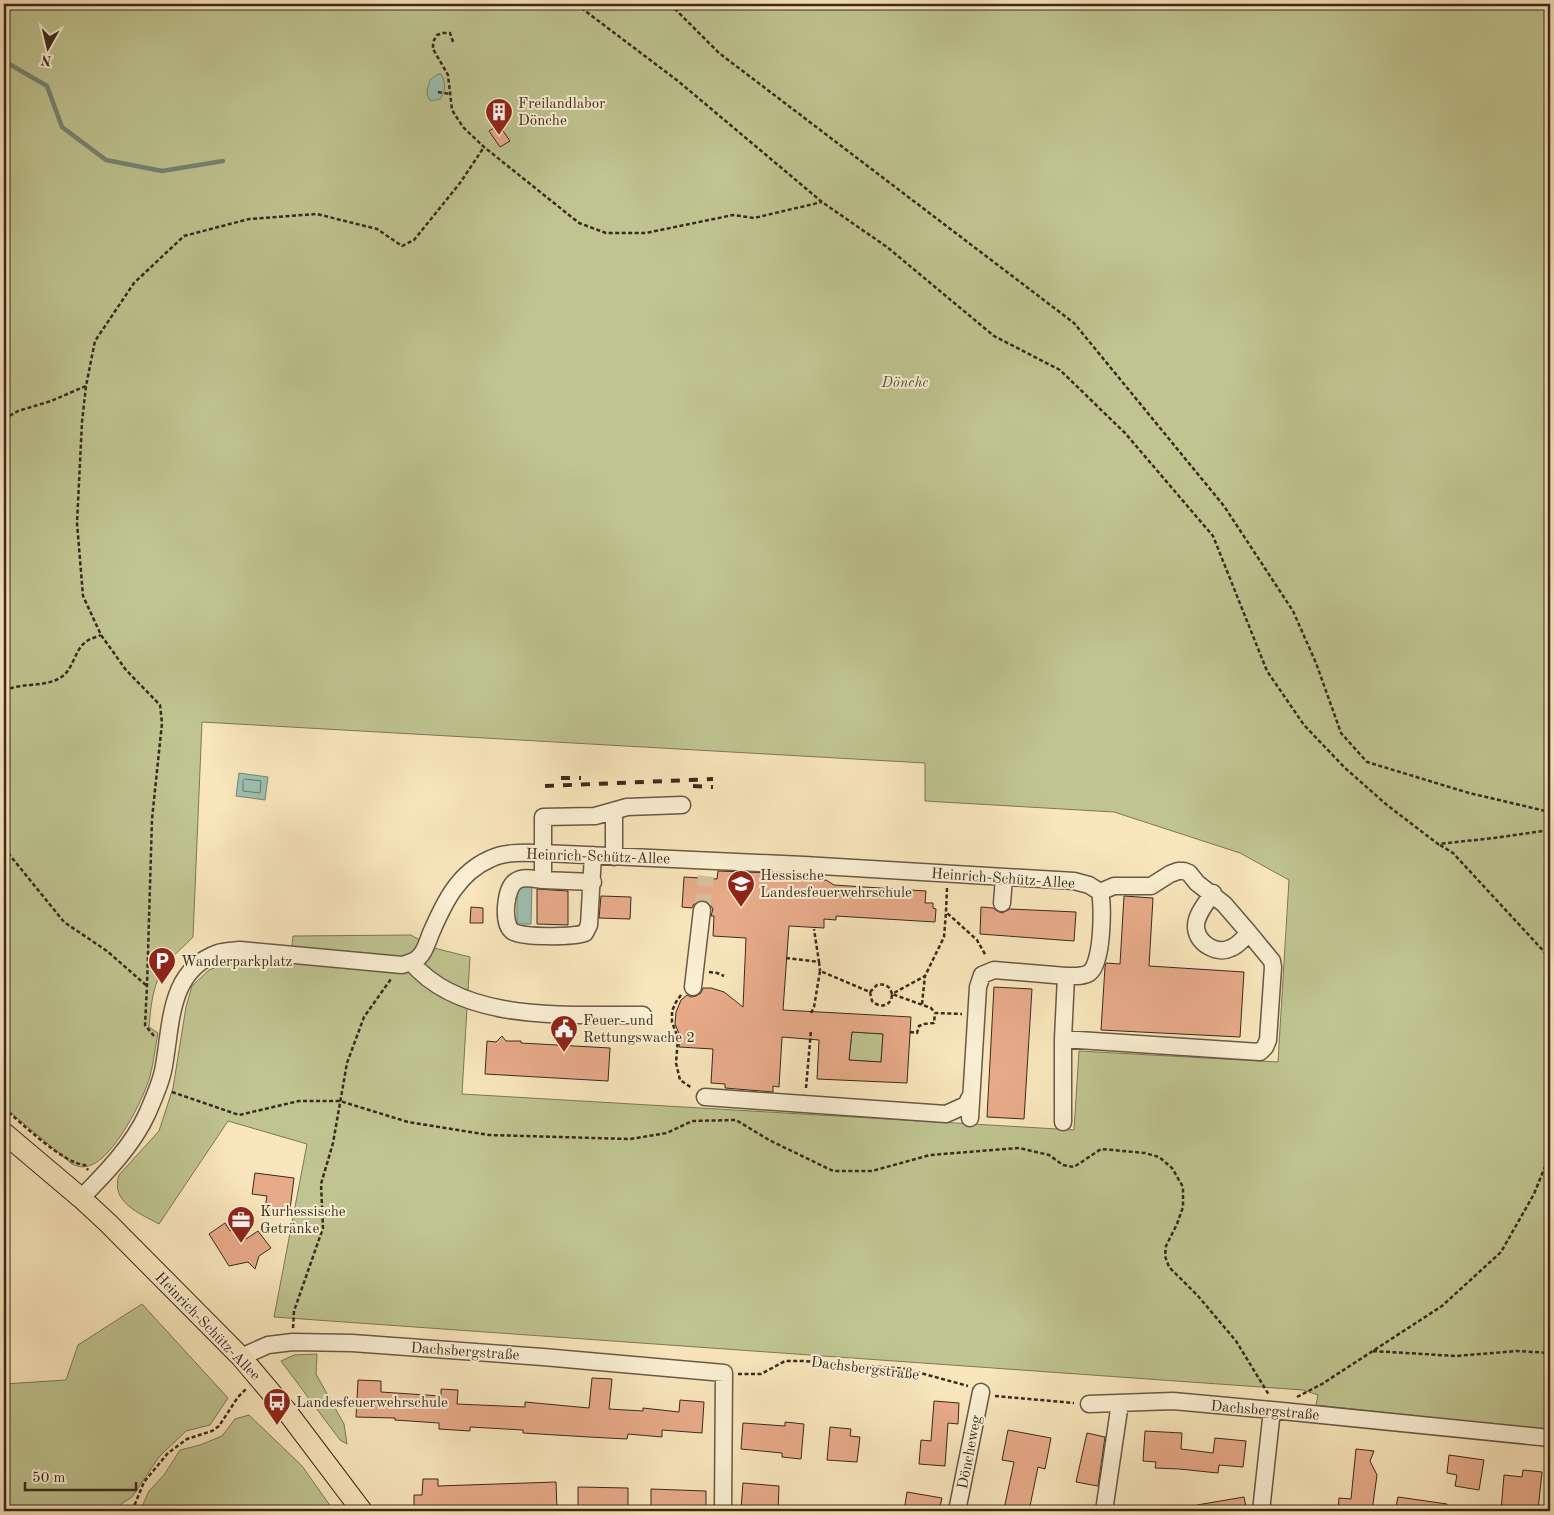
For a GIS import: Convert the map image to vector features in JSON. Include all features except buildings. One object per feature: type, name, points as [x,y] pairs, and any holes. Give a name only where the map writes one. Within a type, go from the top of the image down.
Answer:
[{"type":"main road","name":"Heinrich-Schütz-Allee","points":[[4,1133],[81,1198],[241,1357],[286,1409],[362,1511]]},
{"type":"street","points":[[543,880],[544,817],[595,816],[627,807],[682,805]]},
{"type":"street","points":[[614,811],[614,857]]},
{"type":"street","name":"Heinrich-Schütz-Allee","points":[[407,964],[420,957],[453,888],[472,869],[491,858],[515,853],[593,855],[707,869],[948,874],[1074,881],[1089,885],[1100,892]]},
{"type":"street","points":[[592,882],[523,878],[516,881],[510,887],[508,895],[507,917],[510,928],[514,933],[524,935],[575,936],[585,933],[589,925],[592,882],[593,855]]},
{"type":"street","points":[[970,1118],[978,987],[982,975],[994,970],[1066,976],[1079,976],[1090,972],[1096,964],[1098,953],[1102,903],[1100,892],[1114,886],[1144,887],[1156,884],[1178,871],[1190,873],[1197,883],[1224,904],[1272,961],[1268,1040],[1260,1052],[1063,1039]]},
{"type":"street","points":[[1002,903],[1004,878]]},
{"type":"street","points":[[1212,893],[1197,922],[1196,928],[1200,941],[1219,951],[1229,950],[1249,933]]},
{"type":"street","points":[[693,987],[702,910]]},
{"type":"street","points":[[81,1198],[121,1154],[146,1116],[163,1072],[178,990],[187,974],[199,962],[219,952],[240,950],[407,964],[440,988],[467,1000],[494,1006],[532,1013],[643,1015]]},
{"type":"street","points":[[1063,1122],[1063,1039],[1066,976]]},
{"type":"street","points":[[705,1097],[946,1114],[966,1105],[970,1095]]},
{"type":"street","name":"Dachsbergstraße","points":[[241,1357],[268,1345],[292,1342],[352,1343],[724,1373]]},
{"type":"street","points":[[723,1511],[724,1373]]},
{"type":"street","name":"Döncheweg","points":[[957,1511],[981,1392]]},
{"type":"street","name":"Dachsbergstraße","points":[[1089,1404],[1173,1401],[1550,1438]]},
{"type":"street","points":[[1104,1511],[1120,1403]]},
{"type":"street","points":[[1261,1511],[1272,1410]]},
{"type":"path","points":[[576,4],[678,81],[822,202],[887,247],[994,336],[1060,370],[1125,433],[1213,536],[1267,671],[1304,725],[1345,768],[1387,805],[1438,844],[1453,853],[1550,958]]},
{"type":"path","points":[[670,4],[718,53],[1074,323],[1224,506],[1293,611],[1316,663],[1341,733],[1367,762],[1469,793],[1550,812]]},
{"type":"path","points":[[453,42],[450,33],[437,35],[433,42],[433,49],[448,75],[452,110],[463,126],[484,147],[579,223],[606,233],[646,233],[733,215],[754,218],[822,202]]},
{"type":"path","points":[[438,92],[450,94]]},
{"type":"path","points":[[154,1037],[146,1025],[146,986],[152,818],[162,723],[160,705],[126,670],[101,635],[83,596],[77,523],[82,422],[86,386],[95,341],[134,283],[184,236],[249,219],[317,214],[377,229],[402,246],[414,240],[460,183],[484,147]]},
{"type":"path","points":[[4,419],[18,411],[51,401],[86,386]]},
{"type":"path","points":[[4,691],[24,685],[44,683],[61,677],[73,664],[86,641],[101,635]]},
{"type":"path","points":[[1438,844],[1550,830]]},
{"type":"path","points":[[4,848],[64,922],[107,951],[146,986]]},
{"type":"path","points":[[922,1004],[925,976],[944,937],[948,874]]},
{"type":"path","points":[[946,912],[977,940]]},
{"type":"path","points":[[811,1013],[820,971],[814,929]]},
{"type":"path","points":[[786,958],[819,962]]},
{"type":"path","points":[[292,1342],[294,1311],[323,1228],[321,1184],[332,1143],[347,1063],[364,1017],[407,964]]},
{"type":"path","points":[[705,1097],[680,1080],[676,1063],[678,1038],[672,1022],[672,1011],[682,994],[693,987],[706,971],[717,972],[724,976]]},
{"type":"path","points":[[820,971],[870,992]]},
{"type":"path","points":[[892,994],[925,976]]},
{"type":"path","points":[[884,984],[889,987],[892,998],[884,1006],[878,1006],[872,1000],[870,992],[877,985],[884,984]]},
{"type":"path","points":[[892,994],[922,1004],[931,1008],[935,1013],[934,1023],[918,1026],[917,1033],[910,1032]]},
{"type":"path","points":[[935,1013],[948,1013]]},
{"type":"path","points":[[805,1104],[811,1030]]},
{"type":"path","points":[[163,1072],[170,1092],[239,1115],[299,1101],[340,1101],[408,1122],[489,1135],[630,1138],[667,1133],[692,1121],[736,1120],[769,1140],[833,1171],[872,1171],[930,1155],[1019,1148],[1049,1154],[1063,1165],[1074,1167],[1101,1149],[1145,1153],[1159,1157],[1172,1168],[1183,1187],[1183,1206],[1177,1224],[1166,1246],[1165,1256],[1169,1266],[1198,1296],[1236,1341],[1271,1398],[1272,1410]]},
{"type":"path","points":[[4,1108],[73,1162],[79,1165],[86,1165],[97,1182]]},
{"type":"path","points":[[1297,1397],[1322,1384],[1442,1306],[1501,1252],[1534,1194],[1550,1154]]},
{"type":"path","points":[[1372,1350],[1456,1356],[1517,1351],[1550,1353]]},
{"type":"path","name":"Dachsbergstraße","points":[[724,1373],[761,1374],[785,1361],[804,1360],[906,1369],[966,1385],[981,1392],[997,1396],[1089,1404]]},
{"type":"path","points":[[132,1511],[144,1482],[168,1453],[187,1438],[212,1431],[219,1426],[238,1397],[258,1377]]},
{"type":"green space","name":"Dönche","points":[[4,4],[1550,4],[1550,1430],[1316,1405],[1318,1395],[1303,1390],[274,1317],[307,1144],[228,1121],[159,1224],[135,1211],[122,1199],[117,1184],[119,1175],[159,1131],[173,1088],[186,1007],[192,986],[209,970],[226,963],[290,964],[293,936],[411,935],[434,948],[470,957],[462,1094],[1074,1130],[1079,1051],[1278,1062],[1289,880],[1240,853],[1114,812],[925,801],[925,763],[202,722],[193,937],[168,962],[156,985],[149,1027],[158,1033],[153,1065],[147,1086],[135,1112],[109,1151],[100,1160],[82,1167],[72,1164],[4,1107]]},
{"type":"green space","points":[[852,1032],[883,1034],[881,1062],[849,1060]]},
{"type":"green space","points":[[142,1304],[228,1398],[210,1425],[186,1431],[159,1457],[132,1497],[113,1511],[4,1511],[4,1384],[66,1380],[78,1345]]},
{"type":"green space","points":[[317,1354],[316,1374],[344,1424],[347,1444],[340,1440],[281,1361],[294,1355]]},
{"type":"green space","points":[[249,1415],[302,1466],[334,1511],[140,1511],[149,1491],[164,1475],[180,1450],[200,1445],[222,1436],[235,1419]]},
{"type":"water","points":[[441,74],[443,77],[444,90],[440,99],[431,101],[427,94],[428,86],[430,80]]},
{"type":"water","points":[[239,773],[268,777],[265,800],[236,796]]},
{"type":"water","points":[[517,883],[532,883],[531,924],[517,924]]},
{"type":"waterway","points":[[4,61],[47,86],[62,127],[106,160],[162,171],[223,161]]},
{"type":"tunnel","points":[[702,910],[706,876]]},
{"type":"railway","points":[[561,778],[581,778]]},
{"type":"railway","points":[[545,786],[713,779]]},
{"type":"railway","points":[[693,786],[713,787]]},
{"type":"place","name":"Freilandlabor Dönche","points":[[499,136]]},
{"type":"place","name":"Hessische Landesfeuerwehrschule","points":[[741,908]]},
{"type":"place","name":"Wanderparkplatz","points":[[162,985]]},
{"type":"place","name":"Feuer- und Rettungswache 2","points":[[564,1053]]},
{"type":"place","name":"Kurhessische Getränke","points":[[241,1244]]},
{"type":"place","name":"Landesfeuerwehrschule","points":[[277,1426]]}]
